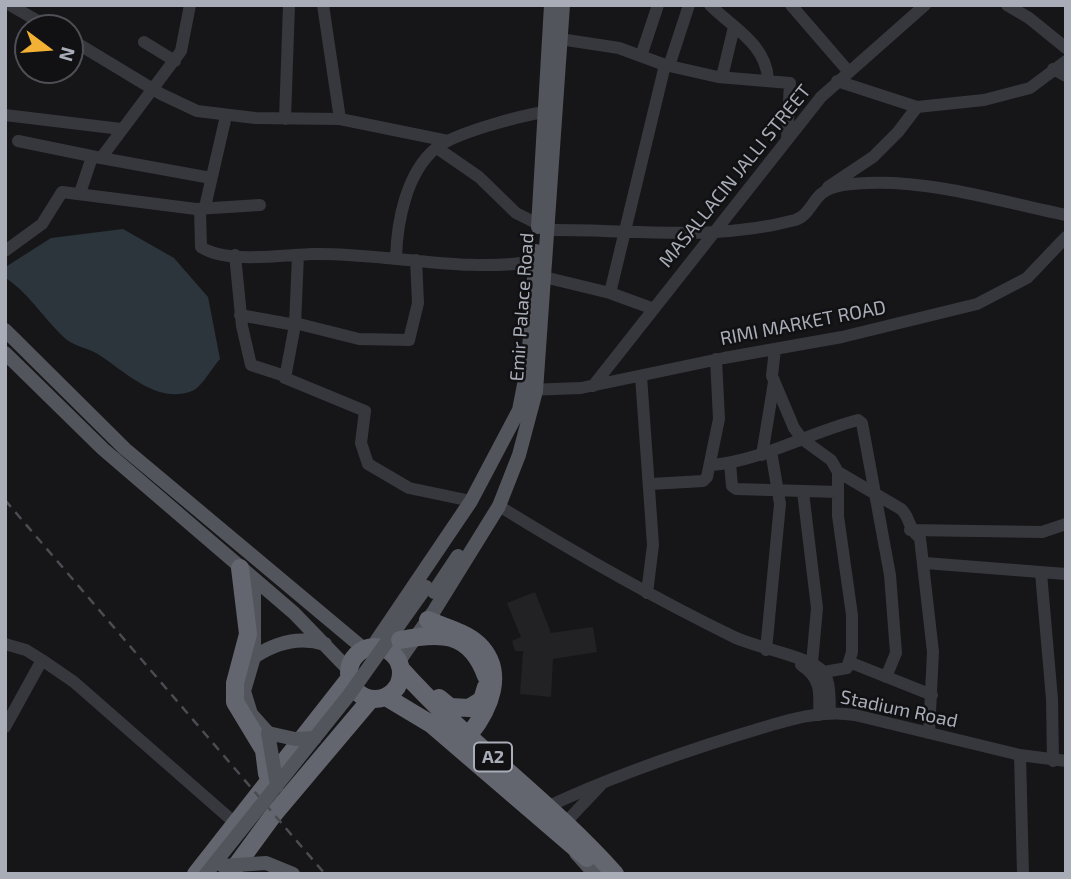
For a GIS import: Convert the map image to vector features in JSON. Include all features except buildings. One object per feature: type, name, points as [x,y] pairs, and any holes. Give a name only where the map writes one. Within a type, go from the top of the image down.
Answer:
[{"type":"highway","points":[[247,574],[248,634],[235,683],[235,702],[264,750],[272,785]]},
{"type":"highway","points":[[428,620],[479,645],[490,666],[493,679],[491,701],[469,735]]},
{"type":"highway","points":[[229,869],[274,814],[378,698],[398,686],[404,670],[450,707],[461,709],[476,706],[482,699],[486,676],[476,654],[454,639],[436,635],[400,640]]},
{"type":"highway","name":"A2","points":[[369,648],[393,653],[404,670],[469,735],[566,822],[602,874]]},
{"type":"highway","points":[[196,874],[235,823],[272,785],[349,675],[354,658],[369,648]]},
{"type":"highway","name":"A2","points":[[349,675],[354,688],[431,724],[615,874]]},
{"type":"main road","name":"Emir Palace Road","points":[[369,648],[517,431],[530,391],[544,277],[544,112],[551,5]]},
{"type":"main road","name":"Emir Palace Road","points":[[530,391],[535,261],[542,227],[563,5]]},
{"type":"main road","points":[[5,330],[125,449],[369,648]]},
{"type":"main road","points":[[5,354],[103,449],[294,613],[325,644],[349,675]]},
{"type":"main road","name":"Emir Palace Road","points":[[404,670],[428,620],[499,506],[519,455],[517,431]]},
{"type":"main road","points":[[229,869],[400,640],[517,431]]},
{"type":"main road","points":[[247,574],[254,657],[245,680],[245,702],[251,714],[268,733],[272,785]]},
{"type":"main road","points":[[206,874],[272,785],[315,738],[430,590]]},
{"type":"main road","points":[[254,657],[280,643],[309,641],[325,644]]},
{"type":"main road","points":[[268,733],[315,738]]},
{"type":"main road","name":"A2","points":[[595,874],[578,842],[592,839],[626,874]]},
{"type":"main road","points":[[229,869],[266,863],[293,874]]},
{"type":"street","points":[[10,5],[26,14]]},
{"type":"street","points":[[80,193],[96,158],[175,61],[184,43],[190,5]]},
{"type":"street","points":[[285,119],[289,5]]},
{"type":"street","points":[[323,5],[340,119]]},
{"type":"street","points":[[641,56],[658,5]]},
{"type":"street","points":[[610,293],[626,230],[631,197],[667,65],[689,5]]},
{"type":"street","points":[[710,5],[764,57],[768,79]]},
{"type":"street","points":[[791,5],[848,71]]},
{"type":"street","name":"MASALLACIN JALLI STREET","points":[[593,386],[787,141],[838,81],[925,5]]},
{"type":"street","points":[[1007,5],[1029,18],[1066,48]]},
{"type":"street","points":[[722,77],[734,27]]},
{"type":"street","points":[[561,39],[608,45],[667,65],[722,77],[768,79],[792,85],[787,141]]},
{"type":"street","points":[[144,42],[175,61]]},
{"type":"street","points":[[84,47],[187,107],[226,116],[340,119],[442,145],[516,214],[542,227],[715,234],[795,219],[805,214],[820,195],[839,178],[880,150],[917,107]]},
{"type":"street","points":[[838,81],[917,107],[984,100],[1030,88],[1066,61]]},
{"type":"street","points":[[1053,69],[1066,76]]},
{"type":"street","points":[[396,258],[401,207],[426,159],[442,145],[511,119],[544,112]]},
{"type":"street","points":[[5,115],[121,129]]},
{"type":"street","points":[[226,116],[203,208],[201,247],[235,255],[396,258],[503,265],[535,261]]},
{"type":"street","points":[[18,141],[211,178]]},
{"type":"street","points":[[820,195],[839,186],[901,184],[942,189],[1066,215]]},
{"type":"street","points":[[5,251],[42,224],[62,192],[203,208],[260,205]]},
{"type":"street","name":"RIMI MARKET ROAD","points":[[530,391],[564,391],[593,386],[716,359],[842,337],[977,304],[1027,278],[1066,237]]},
{"type":"street","points":[[235,255],[240,315],[251,365],[285,376],[365,411],[362,443],[368,464],[410,488],[471,501]]},
{"type":"street","points":[[285,376],[295,324],[298,255]]},
{"type":"street","points":[[240,315],[359,339],[409,340],[418,303],[416,260]]},
{"type":"street","points":[[544,277],[610,293],[654,309]]},
{"type":"street","points":[[775,349],[772,370],[774,381],[794,428],[802,439],[831,460],[838,472],[905,513],[910,530],[920,538],[925,563],[933,652],[929,733]]},
{"type":"street","points":[[651,484],[703,481],[712,465],[719,419],[716,359]]},
{"type":"street","points":[[641,376],[651,484],[653,545],[647,593]]},
{"type":"street","points":[[766,650],[779,528],[778,492],[767,453],[774,381]]},
{"type":"street","points":[[712,465],[767,453],[821,430],[862,422],[890,575],[896,640],[894,662],[886,677]]},
{"type":"street","points":[[730,463],[733,488],[778,492],[838,492]]},
{"type":"street","points":[[824,672],[844,669],[849,662],[852,615],[838,472]]},
{"type":"street","points":[[803,492],[817,608],[812,663]]},
{"type":"street","points":[[499,506],[602,569],[647,593],[766,650],[812,663],[824,672],[828,686],[825,714]]},
{"type":"street","points":[[910,530],[1042,532],[1066,524]]},
{"type":"street","points":[[925,563],[1066,574]]},
{"type":"street","points":[[1041,573],[1059,761]]},
{"type":"street","points":[[5,644],[26,650],[74,682],[235,823]]},
{"type":"street","points":[[792,658],[811,672],[819,684],[825,714]]},
{"type":"street","points":[[5,727],[42,660]]},
{"type":"street","points":[[849,662],[932,695]]},
{"type":"street","name":"Stadium Road","points":[[549,806],[606,779],[667,757],[798,717],[825,714],[855,715],[1020,755],[1059,761]]},
{"type":"street","points":[[1020,755],[1023,874]]},
{"type":"street","name":"Stadium Road","points":[[566,822],[606,779]]},
{"type":"shaded area","points":[[123,229],[174,258],[208,297],[220,359],[203,382],[192,391],[179,394],[153,390],[96,353],[70,342],[23,292],[7,279],[7,266],[51,238]]},
{"type":"shaded area","points":[[535,592],[551,633],[593,627],[597,652],[553,659],[551,697],[520,694],[523,651],[515,651],[512,641],[521,637],[507,603]]},
{"type":"railway","points":[[5,500],[325,874]]}]
